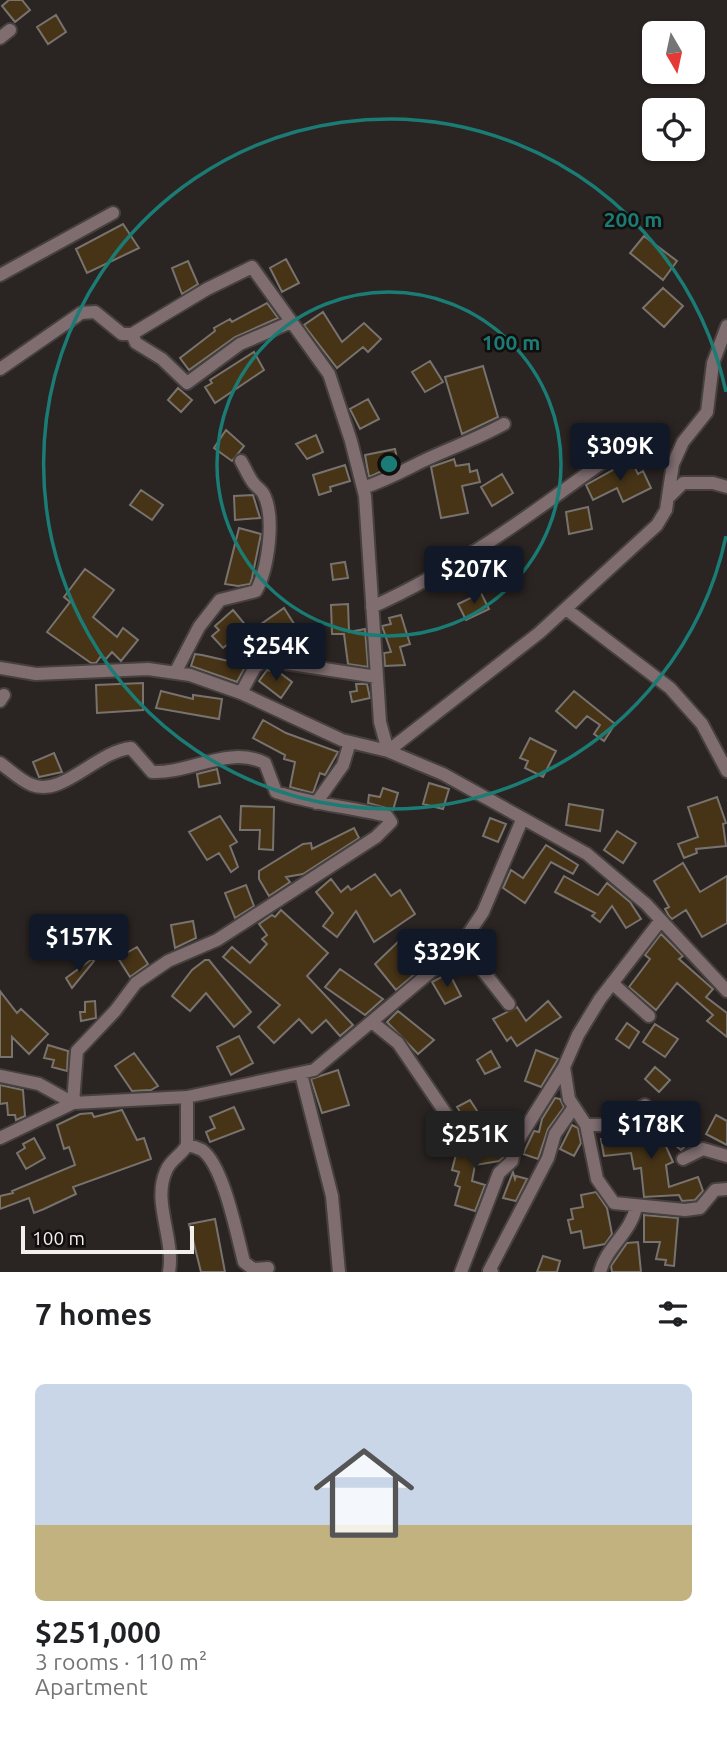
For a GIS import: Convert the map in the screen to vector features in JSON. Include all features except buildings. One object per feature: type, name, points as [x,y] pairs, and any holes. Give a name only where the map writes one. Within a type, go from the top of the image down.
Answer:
[{"type":"street","points":[[0,275],[113,213]]},
{"type":"street","points":[[0,369],[80,313],[94,312],[122,334],[132,334],[207,289],[252,267],[329,374],[363,488],[380,722],[388,751]]},
{"type":"street","points":[[132,334],[136,343],[163,359],[187,383],[240,344],[291,322]]},
{"type":"street","points":[[388,751],[566,609],[647,535],[666,510],[673,464],[684,442],[707,412],[713,363],[727,326]]},
{"type":"street","points":[[363,488],[397,477],[422,461],[468,444],[504,424]]},
{"type":"street","points":[[372,607],[420,585],[520,524],[615,453]]},
{"type":"street","points":[[175,673],[200,627],[220,600],[256,591],[261,581],[269,543],[269,519],[263,494],[252,483],[241,461]]},
{"type":"street","points":[[667,499],[683,483],[713,483],[727,487]]},
{"type":"street","points":[[566,609],[670,688],[702,724],[727,771]]},
{"type":"street","points":[[241,693],[255,667],[265,660],[377,677]]},
{"type":"street","points":[[0,668],[36,674],[148,669],[175,673],[241,693],[350,742],[388,751],[443,774],[522,820],[587,853],[622,880],[727,991]]},
{"type":"street","points":[[316,803],[343,765],[350,742]]},
{"type":"street","points":[[0,763],[31,785],[48,788],[62,783],[117,749],[131,748],[152,772],[165,773],[216,759],[255,759],[265,763],[276,792],[316,803],[352,807],[387,816],[391,822],[376,837],[218,940],[168,961],[136,983],[115,1011],[76,1051],[73,1103]]},
{"type":"street","points":[[0,1138],[73,1103],[187,1097],[314,1070],[462,944],[482,912],[522,820]]},
{"type":"street","points":[[461,1272],[499,1173],[512,1161],[515,1144],[564,1067],[578,1035],[612,983],[661,920]]},
{"type":"street","points":[[462,944],[509,1004]]},
{"type":"street","points":[[612,983],[649,1016]]},
{"type":"street","points":[[372,1022],[398,1043],[455,1127]]},
{"type":"street","points":[[564,1067],[569,1099],[586,1125],[597,1179],[614,1203],[636,1207],[700,1208],[715,1189],[727,1189]]},
{"type":"street","points":[[301,1074],[332,1196],[339,1272]]},
{"type":"street","points":[[0,1076],[39,1084],[73,1103]]},
{"type":"street","points":[[169,1272],[162,1187],[170,1164],[187,1145],[187,1097]]},
{"type":"street","points":[[586,1125],[614,1125],[645,1105]]},
{"type":"street","points":[[492,1272],[489,1271],[515,1218],[548,1158],[555,1134],[574,1107]]},
{"type":"street","points":[[187,1145],[201,1149],[221,1181],[244,1262],[253,1269],[268,1268]]},
{"type":"street","points":[[684,1159],[704,1149],[727,1156]]},
{"type":"street","points":[[600,1272],[613,1246],[633,1222],[636,1207]]}]
